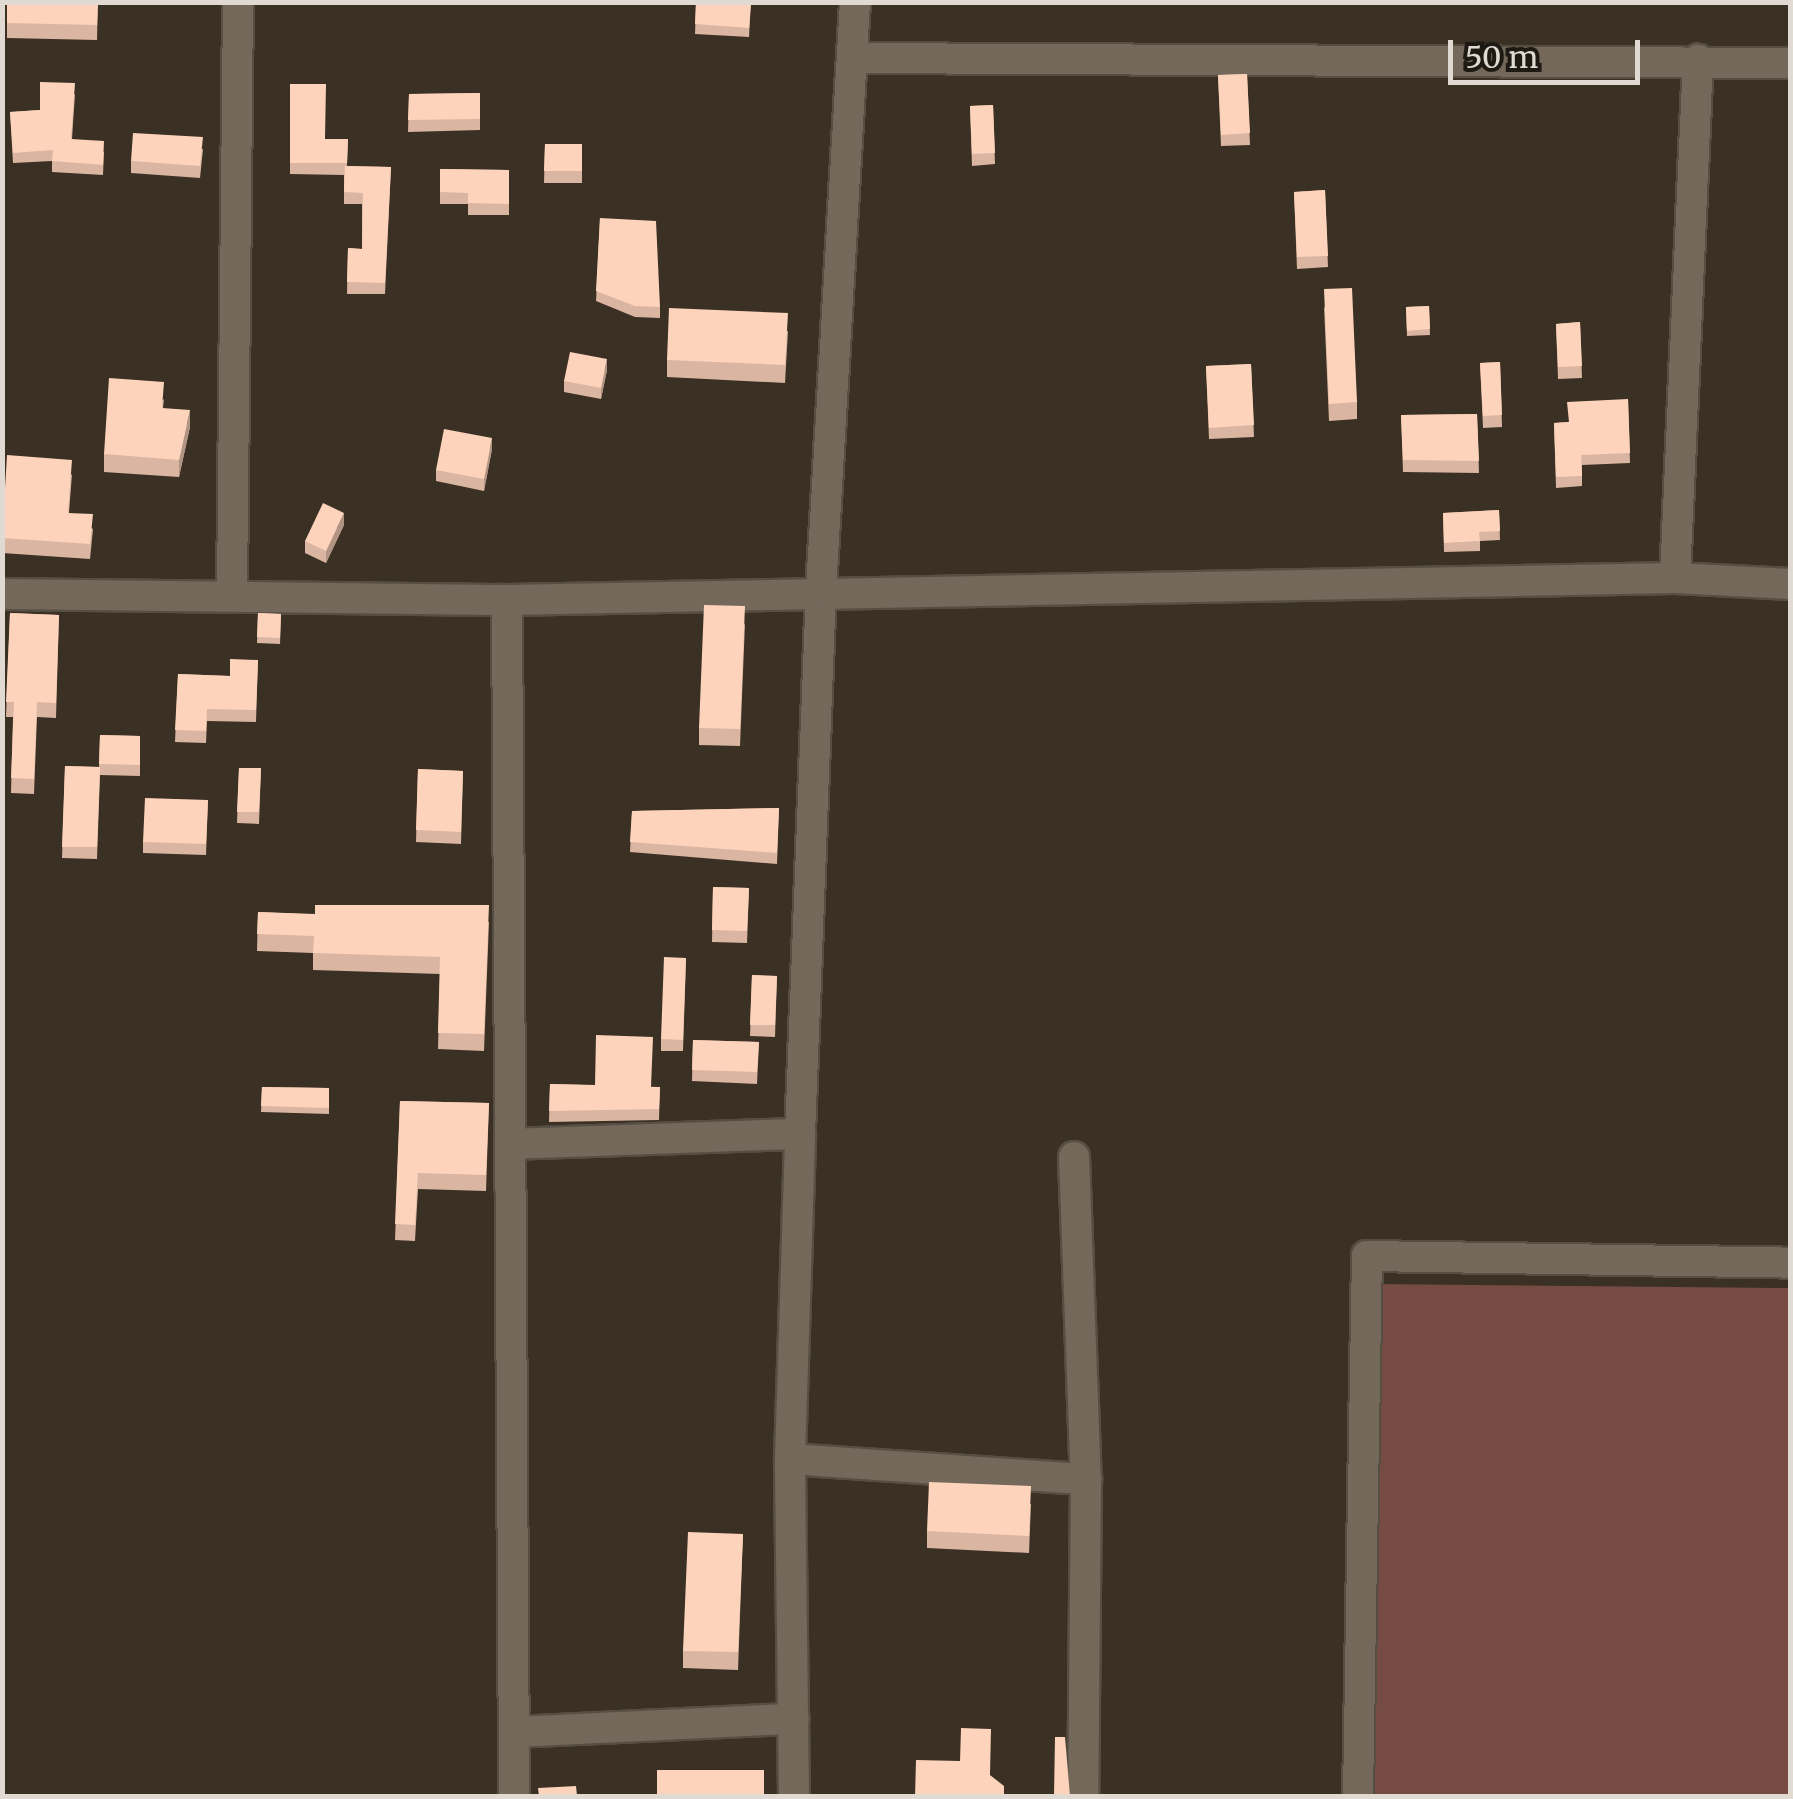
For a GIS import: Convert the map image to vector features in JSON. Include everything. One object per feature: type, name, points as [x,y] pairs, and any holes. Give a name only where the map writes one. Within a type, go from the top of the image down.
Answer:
[{"type":"street","points":[[232,593],[238,2]]},
{"type":"street","points":[[794,1796],[790,1459],[800,1134],[821,590],[855,2]]},
{"type":"street","points":[[852,58],[1790,63]]},
{"type":"street","points":[[1675,578],[1698,60]]},
{"type":"street","points":[[2,594],[232,593],[508,600],[821,590],[1675,578],[1790,584]]},
{"type":"street","points":[[508,600],[514,1796]]},
{"type":"street","points":[[510,1144],[800,1134]]},
{"type":"street","points":[[1074,1157],[1086,1479],[1083,1796]]},
{"type":"street","points":[[1358,1796],[1368,1256],[1790,1263]]},
{"type":"street","points":[[790,1459],[1086,1479]]},
{"type":"street","points":[[514,1732],[794,1719]]},
{"type":"shaded area","points":[[1373,1284],[1790,1288],[1790,1796],[1365,1796]]},
{"type":"building","points":[[7,2],[98,2],[97,25],[7,23]]},
{"type":"building","points":[[696,2],[751,2],[749,28],[695,24]]},
{"type":"building","points":[[1247,74],[1250,133],[1221,135],[1218,75]]},
{"type":"building","points":[[40,82],[75,83],[71,139],[104,141],[103,165],[52,161],[53,150],[13,153],[10,112],[40,110]]},
{"type":"building","points":[[290,84],[326,84],[325,139],[348,139],[347,163],[290,163]]},
{"type":"building","points":[[480,93],[480,119],[408,120],[409,94]]},
{"type":"building","points":[[993,105],[995,153],[972,154],[970,106]]},
{"type":"building","points":[[133,133],[203,137],[200,166],[131,161]]},
{"type":"building","points":[[545,144],[582,144],[582,171],[544,171]]},
{"type":"building","points":[[345,166],[391,167],[385,283],[347,282],[348,248],[362,249],[363,193],[344,192]]},
{"type":"building","points":[[440,169],[509,170],[509,204],[468,203],[468,193],[440,192]]},
{"type":"building","points":[[1325,190],[1328,256],[1297,257],[1294,192]]},
{"type":"building","points":[[600,218],[656,221],[660,307],[635,306],[596,291]]},
{"type":"building","points":[[1352,288],[1357,402],[1329,404],[1324,289]]},
{"type":"building","points":[[1429,306],[1430,329],[1407,331],[1406,307]]},
{"type":"building","points":[[669,308],[788,313],[785,365],[667,360]]},
{"type":"building","points":[[1580,322],[1582,366],[1558,367],[1556,324]]},
{"type":"building","points":[[570,352],[607,359],[601,388],[564,381]]},
{"type":"building","points":[[1500,362],[1502,415],[1483,416],[1480,363]]},
{"type":"building","points":[[1251,364],[1254,425],[1209,428],[1206,366]]},
{"type":"building","points":[[109,378],[164,382],[162,408],[190,410],[179,460],[104,454]]},
{"type":"building","points":[[1628,399],[1630,453],[1581,455],[1582,476],[1556,477],[1554,423],[1569,422],[1567,402]]},
{"type":"building","points":[[1477,414],[1479,461],[1403,460],[1401,415]]},
{"type":"building","points":[[444,429],[492,438],[484,479],[436,470]]},
{"type":"building","points":[[7,455],[72,460],[68,513],[93,514],[90,544],[2,538]]},
{"type":"building","points":[[323,503],[344,513],[326,551],[305,541]]},
{"type":"building","points":[[1499,510],[1500,531],[1479,532],[1480,541],[1444,543],[1443,513]]},
{"type":"building","points":[[704,605],[745,606],[740,729],[699,728]]},
{"type":"building","points":[[10,613],[59,615],[56,703],[37,702],[34,779],[11,778],[14,702],[6,702]]},
{"type":"building","points":[[258,613],[281,614],[280,638],[257,637]]},
{"type":"building","points":[[230,659],[258,660],[256,710],[207,709],[206,731],[175,730],[178,674],[230,676]]},
{"type":"building","points":[[100,735],[140,736],[140,765],[99,764]]},
{"type":"building","points":[[65,766],[100,767],[97,847],[62,847]]},
{"type":"building","points":[[239,768],[261,768],[259,812],[237,812]]},
{"type":"building","points":[[418,769],[463,771],[461,832],[416,830]]},
{"type":"building","points":[[145,798],[208,800],[206,844],[143,842]]},
{"type":"building","points":[[779,808],[777,853],[630,842],[632,811]]},
{"type":"building","points":[[713,887],[749,888],[747,931],[712,930]]},
{"type":"building","points":[[315,905],[489,905],[484,1034],[438,1033],[440,957],[313,953],[314,936],[257,934],[258,912],[315,914]]},
{"type":"building","points":[[664,957],[686,958],[683,1040],[661,1039]]},
{"type":"building","points":[[752,975],[777,976],[775,1025],[750,1025]]},
{"type":"building","points":[[596,1035],[653,1037],[651,1087],[660,1087],[659,1109],[549,1111],[550,1084],[595,1085]]},
{"type":"building","points":[[693,1040],[759,1042],[757,1072],[692,1070]]},
{"type":"building","points":[[262,1087],[329,1088],[329,1108],[261,1106]]},
{"type":"building","points":[[400,1101],[489,1103],[486,1175],[418,1173],[415,1225],[395,1224]]},
{"type":"building","points":[[929,1482],[1031,1486],[1029,1536],[927,1531]]},
{"type":"building","points":[[688,1532],[743,1534],[738,1652],[683,1651]]},
{"type":"building","points":[[961,1728],[991,1729],[990,1775],[1004,1786],[1004,1796],[915,1796],[916,1760],[960,1761]]},
{"type":"building","points":[[1055,1737],[1065,1737],[1070,1796],[1054,1796]]},
{"type":"building","points":[[657,1770],[764,1770],[764,1796],[657,1796]]},
{"type":"building","points":[[576,1786],[577,1796],[539,1796],[538,1788]]}]
